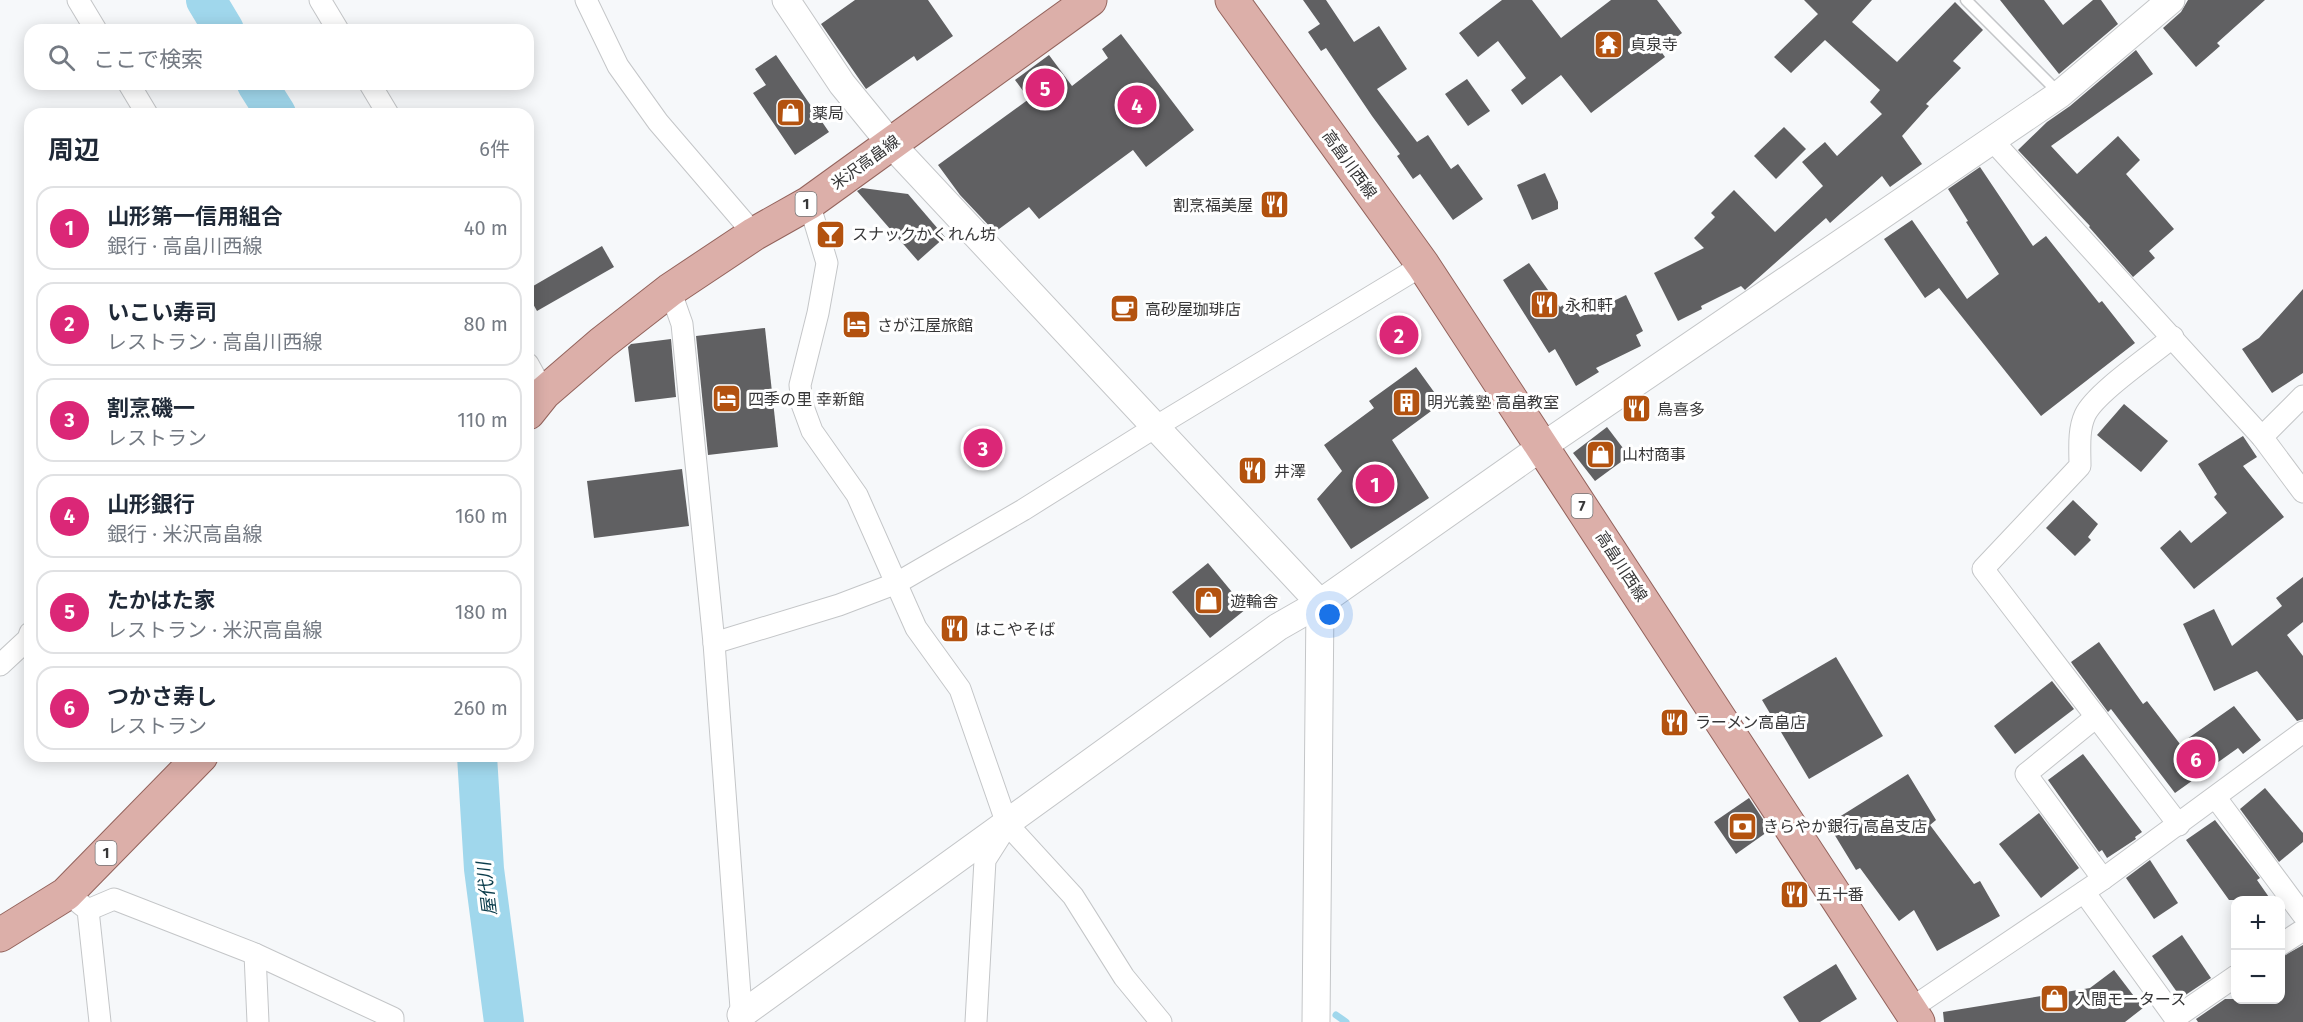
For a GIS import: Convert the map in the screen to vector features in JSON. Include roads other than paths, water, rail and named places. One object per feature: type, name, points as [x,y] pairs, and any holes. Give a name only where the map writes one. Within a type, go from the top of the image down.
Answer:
[{"type":"main road","name":"米沢高畠線","points":[[536,403],[602,343],[670,290],[754,234],[809,203],[1090,0]]},
{"type":"main road","name":"高畠川西線","points":[[1232,0],[1423,265],[1914,1016]]},
{"type":"main road","name":"1","points":[[0,935],[77,902],[196,762]]},
{"type":"street","points":[[78,0],[92,24]]},
{"type":"street","points":[[320,0],[334,24]]},
{"type":"street","points":[[586,0],[618,66],[658,122],[754,234]]},
{"type":"street","points":[[786,0],[842,84],[891,144],[1320,603],[1316,1022]]},
{"type":"street","points":[[741,1018],[1278,627],[1320,603],[1543,446],[2060,94],[2171,0]]},
{"type":"street","points":[[133,90],[143,108]]},
{"type":"street","points":[[374,90],[384,108]]},
{"type":"street","points":[[1992,140],[2262,437],[2303,492]]},
{"type":"street","points":[[809,203],[826,263],[818,313],[800,385],[802,404],[812,431],[857,495],[916,628],[960,689],[1008,824],[1073,896],[1124,977],[1161,1022]]},
{"type":"street","points":[[714,643],[839,605],[897,583],[1023,510],[1423,265]]},
{"type":"street","points":[[670,290],[682,324],[714,643],[741,1018]]},
{"type":"street","points":[[2173,338],[2108,388],[2085,414],[2080,439],[2080,466],[1983,569],[2179,825]]},
{"type":"street","points":[[2262,437],[2303,396]]},
{"type":"street","points":[[0,665],[24,643]]},
{"type":"street","points":[[2096,717],[2026,774],[2103,879]]},
{"type":"street","points":[[1914,1016],[2216,798],[2303,732]]},
{"type":"street","points":[[2216,798],[2303,915]]},
{"type":"street","points":[[976,1022],[985,860],[1008,824]]},
{"type":"street","points":[[2084,892],[2175,1018],[2231,979]]},
{"type":"street","points":[[100,1022],[77,902],[114,899],[255,954],[393,1018],[393,1022]]},
{"type":"street","points":[[2285,942],[2303,930]]},
{"type":"street","points":[[255,954],[258,1022]]},
{"type":"lane","points":[[1966,0],[2060,94]]},
{"type":"waterway","name":"屋代川","points":[[206,0],[220,24]]},
{"type":"waterway","name":"屋代川","points":[[261,90],[272,108]]},
{"type":"waterway","name":"屋代川","points":[[477,762],[484,869],[504,1022]]},
{"type":"waterway","points":[[1336,1015],[1346,1022]]},
{"type":"place","name":"貞泉寺","points":[[1609,44]]},
{"type":"place","name":"たかはた家","points":[[1045,88]]},
{"type":"place","name":"山形銀行","points":[[1137,105]]},
{"type":"place","name":"薬局","points":[[791,113]]},
{"type":"place","name":"割烹福美屋","points":[[1274,205]]},
{"type":"place","name":"スナックかくれん坊","points":[[831,234]]},
{"type":"place","name":"永和軒","points":[[1544,305]]},
{"type":"place","name":"高砂屋珈琲店","points":[[1124,309]]},
{"type":"place","name":"さが江屋旅館","points":[[856,325]]},
{"type":"place","name":"いこい寿司","points":[[1399,335]]},
{"type":"place","name":"四季の里 幸新館","points":[[727,399]]},
{"type":"place","name":"明光義塾 高畠教室","points":[[1406,402]]},
{"type":"place","name":"鳥喜多","points":[[1636,409]]},
{"type":"place","name":"割烹磯一","points":[[983,448]]},
{"type":"place","name":"山村商事","points":[[1601,454]]},
{"type":"place","name":"井澤","points":[[1253,471]]},
{"type":"place","name":"山形第一信用組合","points":[[1375,484]]},
{"type":"place","name":"遊輪舎","points":[[1209,601]]},
{"type":"place","name":"はこやそば","points":[[954,629]]},
{"type":"place","name":"ラーメン高畠店","points":[[1674,722]]},
{"type":"place","name":"つかさ寿し","points":[[2196,759]]},
{"type":"place","name":"きらやか銀行 高畠支店","points":[[1742,826]]},
{"type":"place","name":"五十番","points":[[1795,894]]},
{"type":"place","name":"入間モータース","points":[[2054,999]]}]
